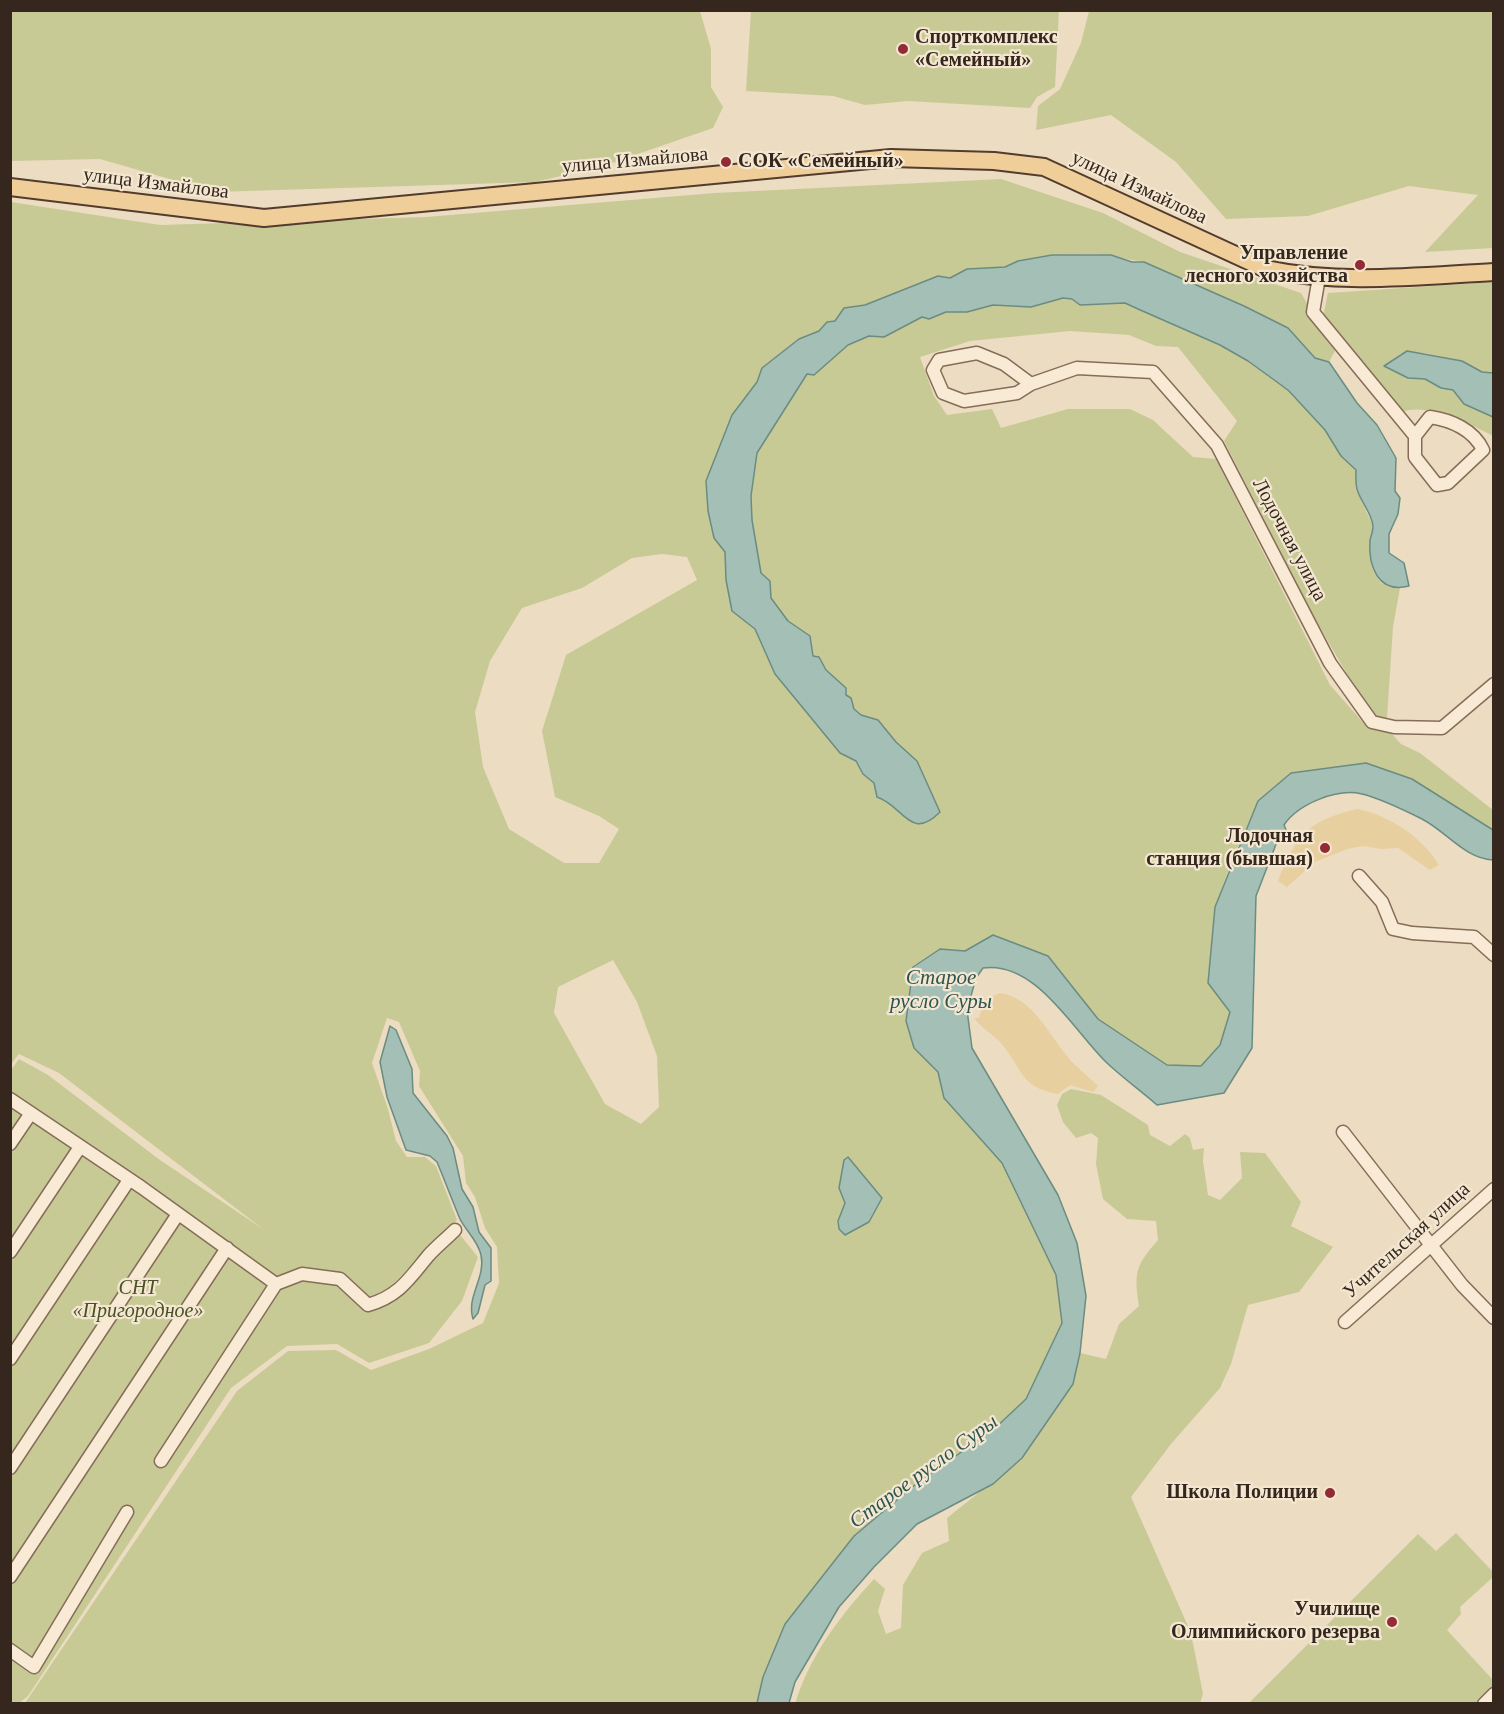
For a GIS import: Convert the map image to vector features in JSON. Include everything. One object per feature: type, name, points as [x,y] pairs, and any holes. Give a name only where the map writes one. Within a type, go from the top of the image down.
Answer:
[{"type":"main road","name":"улица Измайлова","points":[[10,187],[264,218],[891,158],[994,161],[1044,167],[1111,196],[1245,262],[1293,275],[1370,279],[1494,272]]},
{"type":"street","points":[[1319,277],[1313,312],[1415,436],[1416,457],[1437,485],[1448,483],[1484,450],[1479,441],[1450,420],[1430,417],[1415,436]]},
{"type":"street","name":"Лодочная улица","points":[[1031,384],[1004,364],[977,353],[939,360],[933,370],[943,393],[964,401],[1017,393],[1031,384],[1077,368],[1153,372],[1217,445],[1330,663],[1372,722],[1394,727],[1442,728],[1494,684]]},
{"type":"street","points":[[1359,876],[1382,902],[1393,929],[1412,933],[1474,937],[1494,955]]},
{"type":"street","points":[[10,1099],[276,1284]]},
{"type":"street","points":[[10,1144],[31,1113]]},
{"type":"street","points":[[1343,1132],[1462,1286],[1494,1318]]},
{"type":"street","points":[[10,1252],[80,1147]]},
{"type":"street","points":[[10,1359],[129,1180]]},
{"type":"street","name":"Учительская улица","points":[[1346,1322],[1494,1189]]},
{"type":"street","points":[[10,1468],[178,1214]]},
{"type":"street","points":[[161,1461],[276,1284],[302,1274],[340,1279],[368,1305],[379,1302],[410,1282],[429,1256],[455,1230]]},
{"type":"street","points":[[10,1577],[227,1248]]},
{"type":"street","points":[[10,1650],[34,1667],[127,1512]]},
{"type":"street","points":[[1484,1704],[1494,1694]]},
{"type":"green space","points":[[10,11],[700,11],[711,49],[711,87],[723,107],[713,128],[603,166],[535,182],[215,192],[100,159],[11,161]]},
{"type":"green space","name":"Спорткомплекс «Семейный»","points":[[751,11],[1059,11],[1055,87],[1037,97],[1030,108],[908,101],[865,105],[833,96],[746,91]]},
{"type":"green space","points":[[1089,11],[1493,11],[1493,248],[1425,252],[1478,195],[1409,186],[1308,216],[1226,219],[1176,162],[1111,115],[1036,130],[1038,106],[1060,89],[1081,43]]},
{"type":"green space","name":"СНТ «Пригородное»","points":[[1001,179],[1103,213],[1180,252],[1301,293],[1335,351],[1329,362],[1315,358],[1288,328],[1144,262],[1097,254],[1052,255],[1018,261],[1005,267],[967,270],[950,278],[938,276],[865,305],[844,308],[835,321],[827,322],[819,331],[799,339],[762,368],[757,382],[732,415],[706,481],[708,511],[714,538],[725,552],[726,580],[732,611],[755,629],[775,674],[840,752],[856,761],[863,774],[874,783],[877,797],[886,801],[914,823],[930,820],[940,811],[917,761],[896,742],[878,720],[861,715],[854,709],[851,698],[845,695],[846,688],[826,670],[819,657],[813,656],[810,636],[788,621],[771,598],[770,581],[761,573],[752,520],[751,496],[757,453],[807,374],[814,375],[848,345],[869,336],[884,337],[923,317],[929,319],[946,312],[967,312],[993,305],[1031,307],[1063,298],[1072,299],[1080,305],[1125,303],[1220,345],[1248,361],[1289,391],[1325,430],[1341,456],[1356,470],[1357,491],[1373,526],[1370,539],[1372,569],[1381,583],[1400,588],[1393,627],[1387,718],[1372,717],[1311,612],[1224,441],[1237,421],[1178,347],[1156,346],[1129,335],[1070,331],[970,341],[920,357],[934,396],[947,415],[992,409],[1001,428],[1068,409],[1130,409],[1153,420],[1193,457],[1216,459],[1330,685],[1368,728],[1391,733],[1401,744],[1420,753],[1493,810],[1493,830],[1412,779],[1366,763],[1291,773],[1258,801],[1215,907],[1208,983],[1230,1012],[1220,1045],[1201,1067],[1167,1066],[1098,1019],[1048,956],[994,935],[965,951],[939,949],[913,966],[906,1021],[914,1048],[938,1072],[944,1098],[1002,1163],[1056,1275],[1062,1323],[1026,1399],[994,1429],[916,1484],[854,1536],[785,1625],[763,1677],[757,1703],[25,1703],[237,1391],[288,1351],[336,1350],[371,1370],[429,1349],[483,1323],[499,1283],[497,1247],[485,1228],[475,1197],[466,1183],[463,1156],[419,1086],[420,1071],[399,1022],[387,1018],[372,1063],[396,1141],[407,1157],[425,1157],[436,1166],[457,1220],[390,1287],[367,1299],[345,1278],[328,1274],[370,1309],[412,1287],[437,1250],[454,1235],[461,1236],[478,1257],[462,1301],[429,1343],[369,1363],[337,1344],[287,1346],[231,1388],[28,1696],[19,1703],[11,1703],[11,1070],[19,1059],[48,1075],[160,1160],[263,1229],[59,1073],[19,1054],[11,1064],[11,202],[160,225],[426,217],[715,193]],"holes":[[[662,554],[687,557],[697,580],[566,655],[542,731],[555,797],[599,816],[619,829],[599,863],[564,863],[509,829],[483,767],[475,712],[490,661],[522,608],[582,588],[632,558]],[[613,960],[637,1002],[657,1056],[659,1107],[641,1124],[605,1104],[554,1013],[558,987]],[[848,1157],[882,1198],[869,1222],[845,1235],[839,1229],[838,1221],[845,1203],[839,1188],[845,1160]]]},
{"type":"green space","points":[[1493,282],[1493,373],[1482,372],[1462,361],[1424,353],[1402,353],[1384,366],[1408,378],[1425,379],[1441,388],[1453,390],[1464,404],[1493,417],[1493,436],[1461,420],[1436,412],[1412,410],[1402,412],[1323,317],[1328,293]]},
{"type":"green space","points":[[1071,1089],[1101,1095],[1148,1125],[1150,1135],[1170,1146],[1185,1134],[1190,1138],[1193,1150],[1204,1148],[1203,1161],[1208,1195],[1220,1200],[1242,1178],[1240,1152],[1265,1153],[1301,1202],[1291,1226],[1333,1247],[1299,1292],[1248,1305],[1231,1364],[1220,1388],[1171,1444],[1131,1497],[1191,1633],[1203,1694],[1200,1703],[795,1704],[809,1669],[827,1637],[874,1579],[885,1589],[878,1611],[886,1634],[901,1628],[903,1585],[922,1553],[949,1541],[947,1518],[1022,1458],[1073,1384],[1080,1353],[1106,1359],[1119,1324],[1139,1306],[1138,1270],[1158,1240],[1156,1221],[1127,1219],[1103,1199],[1096,1164],[1098,1138],[1091,1133],[1076,1138],[1063,1122],[1057,1105],[1062,1094]]},
{"type":"green space","name":"Училище Олимпийского резерва","points":[[1456,1533],[1493,1572],[1493,1577],[1460,1607],[1461,1614],[1447,1630],[1493,1680],[1493,1703],[1248,1704],[1418,1534],[1436,1551]]},
{"type":"sand","name":"Лодочная станция (бывшая)","points":[[1358,809],[1382,817],[1404,829],[1424,845],[1439,865],[1430,870],[1398,848],[1381,849],[1363,846],[1347,849],[1315,862],[1287,887],[1278,881],[1291,851],[1306,832],[1327,818]]},
{"type":"sand","points":[[1000,993],[1012,996],[1033,1011],[1065,1054],[1098,1086],[1093,1092],[1070,1085],[1058,1094],[1036,1087],[1023,1076],[1001,1043],[974,1018],[979,1018],[984,1000]]},
{"type":"water","points":[[1052,255],[1111,255],[1132,262],[1144,262],[1288,328],[1315,358],[1329,362],[1357,403],[1377,425],[1396,458],[1395,491],[1400,498],[1398,514],[1389,534],[1389,553],[1404,563],[1409,586],[1390,586],[1377,576],[1370,550],[1372,522],[1357,489],[1356,470],[1341,456],[1325,430],[1289,391],[1248,361],[1220,345],[1125,303],[1080,305],[1072,299],[1063,298],[1031,307],[993,305],[967,312],[946,312],[929,319],[922,317],[884,337],[869,336],[848,345],[814,375],[807,374],[757,453],[751,496],[752,520],[761,573],[770,581],[771,598],[788,621],[810,636],[813,656],[819,657],[826,670],[846,688],[846,695],[851,698],[854,709],[861,715],[878,720],[896,742],[917,761],[940,812],[921,824],[914,823],[886,801],[877,797],[874,783],[863,774],[856,761],[840,753],[775,674],[755,629],[732,611],[726,580],[725,552],[714,538],[708,511],[706,481],[732,415],[757,382],[762,368],[799,339],[819,331],[827,322],[835,321],[844,308],[865,305],[938,276],[950,278],[967,269],[1005,267],[1018,261]]},
{"type":"water","points":[[1407,351],[1462,361],[1482,372],[1493,373],[1493,417],[1464,404],[1453,390],[1441,388],[1425,379],[1408,378],[1384,366]]},
{"type":"water","name":"Старое русло Суры","points":[[1366,763],[1412,779],[1493,830],[1493,860],[1464,850],[1422,819],[1362,794],[1341,793],[1319,799],[1290,817],[1284,825],[1290,839],[1278,839],[1256,896],[1252,1048],[1224,1093],[1157,1105],[1107,1063],[1053,1001],[1020,975],[1002,969],[983,968],[976,978],[967,1010],[972,1048],[1058,1195],[1077,1243],[1086,1296],[1080,1353],[1073,1384],[1022,1458],[993,1484],[917,1524],[874,1567],[839,1607],[795,1682],[789,1703],[757,1703],[763,1677],[785,1624],[854,1536],[916,1484],[994,1429],[1026,1399],[1062,1323],[1056,1275],[1002,1163],[944,1098],[938,1072],[914,1048],[906,1021],[913,967],[940,949],[965,951],[993,935],[1048,956],[1098,1019],[1167,1065],[1201,1066],[1220,1045],[1230,1012],[1208,983],[1215,907],[1258,801],[1291,773]]},
{"type":"water","points":[[390,1026],[396,1030],[412,1069],[413,1093],[447,1136],[453,1148],[462,1189],[473,1207],[479,1232],[491,1248],[491,1281],[485,1285],[478,1313],[473,1319],[472,1303],[481,1271],[481,1255],[460,1219],[437,1162],[430,1156],[406,1150],[387,1097],[380,1062]]},
{"type":"water","points":[[848,1157],[882,1198],[869,1222],[845,1235],[839,1229],[838,1221],[845,1203],[839,1188],[844,1160]]},
{"type":"place","name":"Спорткомплекс «Семейный»","points":[[903,49]]},
{"type":"place","name":"СОК «Семейный»","points":[[726,162]]},
{"type":"place","name":"Управление лесного хозяйства","points":[[1360,265]]},
{"type":"place","name":"Лодочная станция (бывшая)","points":[[1325,848]]},
{"type":"place","name":"Школа Полиции","points":[[1330,1493]]},
{"type":"place","name":"Училище Олимпийского резерва","points":[[1392,1622]]}]
